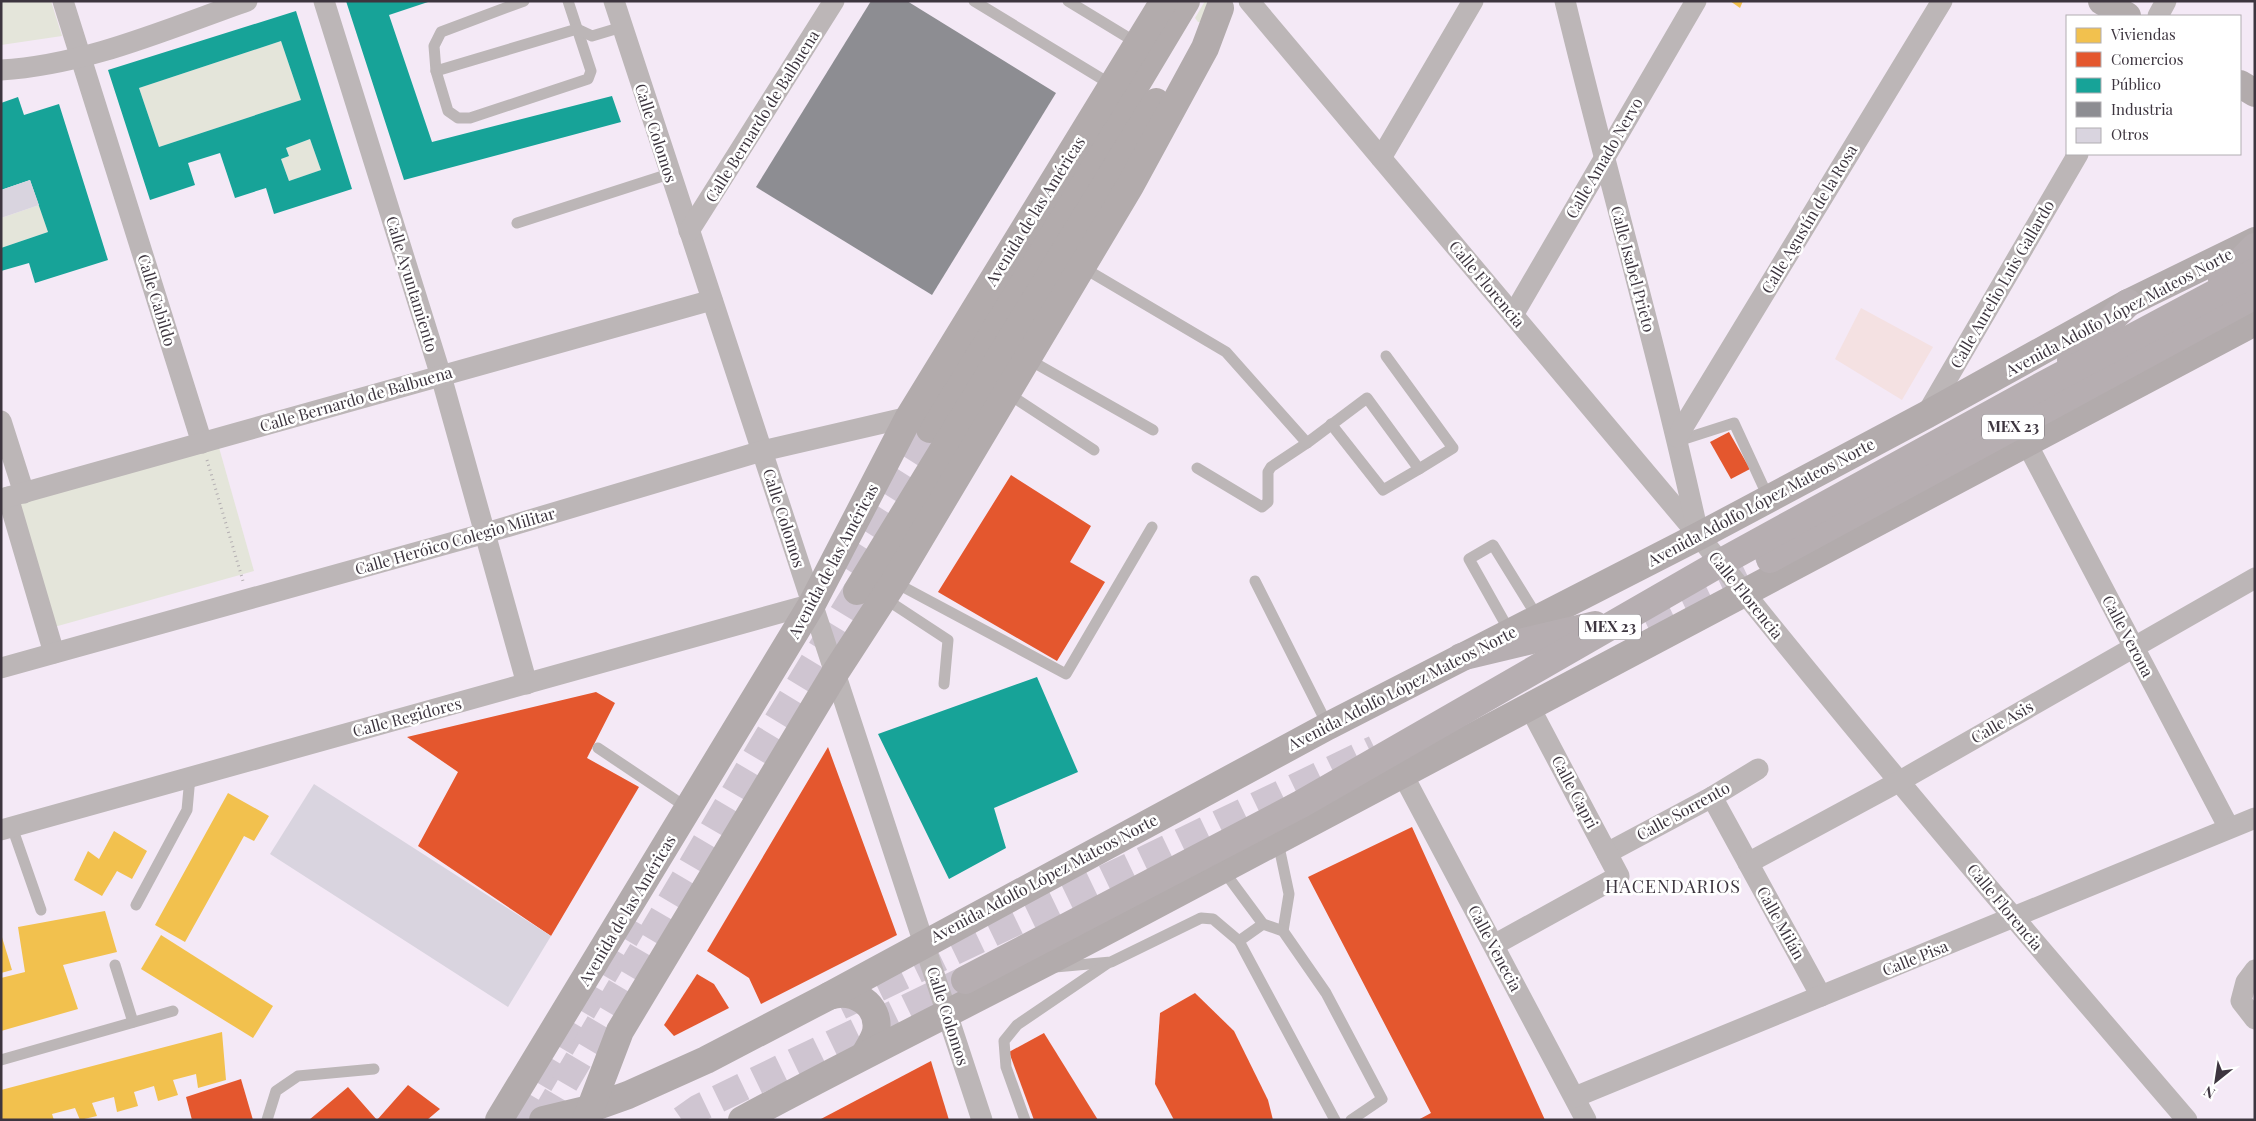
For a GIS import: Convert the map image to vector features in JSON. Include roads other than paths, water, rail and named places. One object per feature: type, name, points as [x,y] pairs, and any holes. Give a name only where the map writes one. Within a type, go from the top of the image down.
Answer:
[{"type":"main road","name":"Avenida de las Américas","points":[[499,1120],[689,809],[920,423],[1112,85],[1164,1]]},
{"type":"main road","name":"Avenida de las Américas","points":[[920,423],[1186,1]]},
{"type":"main road","points":[[2102,1],[2125,15]]},
{"type":"main road","points":[[878,590],[1007,393],[1026,358],[1130,186],[1196,66],[1223,5]]},
{"type":"main road","points":[[588,1115],[620,1031],[835,673],[878,590],[1188,51],[1223,5]]},
{"type":"main road","points":[[2241,85],[2255,93]]},
{"type":"main road","name":"Avenida Adolfo López Mateos Norte","points":[[543,1120],[588,1115],[706,1060],[829,996],[1328,726],[1769,499],[1926,415],[2128,303],[2255,241]]},
{"type":"main road","points":[[2200,301],[2255,248]]},
{"type":"main road","name":"Avenida Adolfo López Mateos Norte","points":[[965,980],[1301,804],[1720,563],[2049,382],[2255,272]]},
{"type":"main road","name":"MEX 23","points":[[1770,559],[2255,296]]},
{"type":"main road","points":[[2049,382],[2128,303]]},
{"type":"main road","points":[[742,1120],[865,1054],[947,1015],[1034,970],[1744,595],[2255,322]]},
{"type":"main road","points":[[1461,657],[1625,618]]},
{"type":"main road","points":[[829,996],[837,994],[855,995],[869,1005],[876,1021],[876,1030],[865,1054]]},
{"type":"street","name":"Calle Cabildo","points":[[64,1],[202,443]]},
{"type":"street","points":[[1,70],[36,68],[82,58],[246,1]]},
{"type":"street","name":"Calle Ayuntamiento","points":[[324,1],[441,376],[527,684]]},
{"type":"street","name":"Calle Colomos","points":[[614,1],[669,174],[690,232],[982,1120]]},
{"type":"street","name":"Calle Bernardo de Balbuena","points":[[690,232],[834,1]]},
{"type":"street","name":"Calle Florencia","points":[[1249,1],[1699,536],[1744,595],[2013,917],[2187,1120]]},
{"type":"street","points":[[1381,158],[1473,1]]},
{"type":"street","name":"Calle Isabel Prieto","points":[[1565,1],[1677,439],[1699,536]]},
{"type":"street","name":"Calle Amado Nervo","points":[[1513,315],[1696,1]]},
{"type":"street","name":"Calle Agustín de la Rosa","points":[[1677,439],[1942,1]]},
{"type":"street","points":[[2159,15],[2166,1]]},
{"type":"street","name":"Calle Aurelio Luis Gallardo","points":[[1926,415],[2077,155]]},
{"type":"street","name":"Calle Bernardo de Balbuena","points":[[11,496],[712,300]]},
{"type":"street","points":[[1,421],[11,496],[54,653]]},
{"type":"street","name":"Calle Heróico Colegio Militar","points":[[1,668],[486,533],[762,451],[920,423]]},
{"type":"street","name":"Calle Verona","points":[[2027,444],[2229,828]]},
{"type":"street","name":"Calle Asis","points":[[1748,863],[1900,782],[2133,646],[2255,578]]},
{"type":"street","name":"Calle Regidores","points":[[7,828],[812,604]]},
{"type":"street","name":"Calle Capri","points":[[1494,945],[1619,876],[1530,708]]},
{"type":"street","name":"Calle Sorrento","points":[[1607,853],[1712,797],[1758,769]]},
{"type":"street","name":"Calle Venecia","points":[[1403,775],[1586,1120]]},
{"type":"street","name":"Calle Milán","points":[[1712,797],[1820,996]]},
{"type":"street","name":"Calle Pisa","points":[[1575,1097],[2255,818]]},
{"type":"street","points":[[2255,970],[2246,982],[2241,1001],[2255,1019]]},
{"type":"lane","points":[[524,1],[441,32],[434,46],[436,71],[448,111],[458,118],[470,118],[588,79],[591,71],[568,1]]},
{"type":"lane","points":[[974,1],[1112,85]]},
{"type":"lane","points":[[1068,1],[1137,43]]},
{"type":"lane","points":[[583,47],[592,36],[622,27]]},
{"type":"lane","points":[[436,71],[576,29],[592,36]]},
{"type":"lane","points":[[517,223],[669,174]]},
{"type":"lane","points":[[1082,267],[1226,352],[1307,443]]},
{"type":"lane","points":[[1331,424],[1383,490],[1453,448],[1386,356]]},
{"type":"lane","points":[[1026,358],[1153,430]]},
{"type":"lane","points":[[1007,393],[1094,450]]},
{"type":"lane","points":[[1197,468],[1262,507],[1268,502],[1268,472],[1271,467],[1307,443],[1367,398],[1419,468]]},
{"type":"lane","points":[[1677,439],[1734,424],[1769,499]]},
{"type":"lane","points":[[878,590],[1066,674],[1152,527]]},
{"type":"lane","points":[[1510,632],[1469,559],[1493,545],[1538,618]]},
{"type":"lane","points":[[1255,581],[1328,726]]},
{"type":"lane","points":[[878,590],[948,640],[944,684]]},
{"type":"lane","points":[[598,748],[689,809]]},
{"type":"lane","points":[[136,905],[187,810],[190,777]]},
{"type":"lane","points":[[7,828],[41,910]]},
{"type":"lane","points":[[1278,841],[1289,894],[1283,931]]},
{"type":"lane","points":[[1223,870],[1263,924],[1283,931],[1326,993],[1382,1099],[1350,1120]]},
{"type":"lane","points":[[1025,1120],[1006,1067],[1004,1041],[1017,1025],[1111,962],[1201,918],[1213,919],[1239,941],[1335,1120]]},
{"type":"lane","points":[[1239,941],[1263,924]]},
{"type":"lane","points":[[1034,970],[1111,962]]},
{"type":"lane","points":[[115,965],[134,1022]]},
{"type":"lane","points":[[1,1060],[173,1011]]},
{"type":"lane","points":[[267,1120],[276,1091],[298,1076],[374,1069]]},
{"type":"tunnel","points":[[843,567],[930,429]]},
{"type":"tunnel","points":[[1644,619],[1770,559]]},
{"type":"tunnel","points":[[543,1120],[762,747],[857,591]]},
{"type":"tunnel","points":[[840,1006],[1375,749]]},
{"type":"tunnel","points":[[518,1120],[635,921]]},
{"type":"tunnel","points":[[682,1120],[699,1108],[965,980]]},
{"type":"district","name":"HACENDARIOS","points":[[1673,887]]}]
